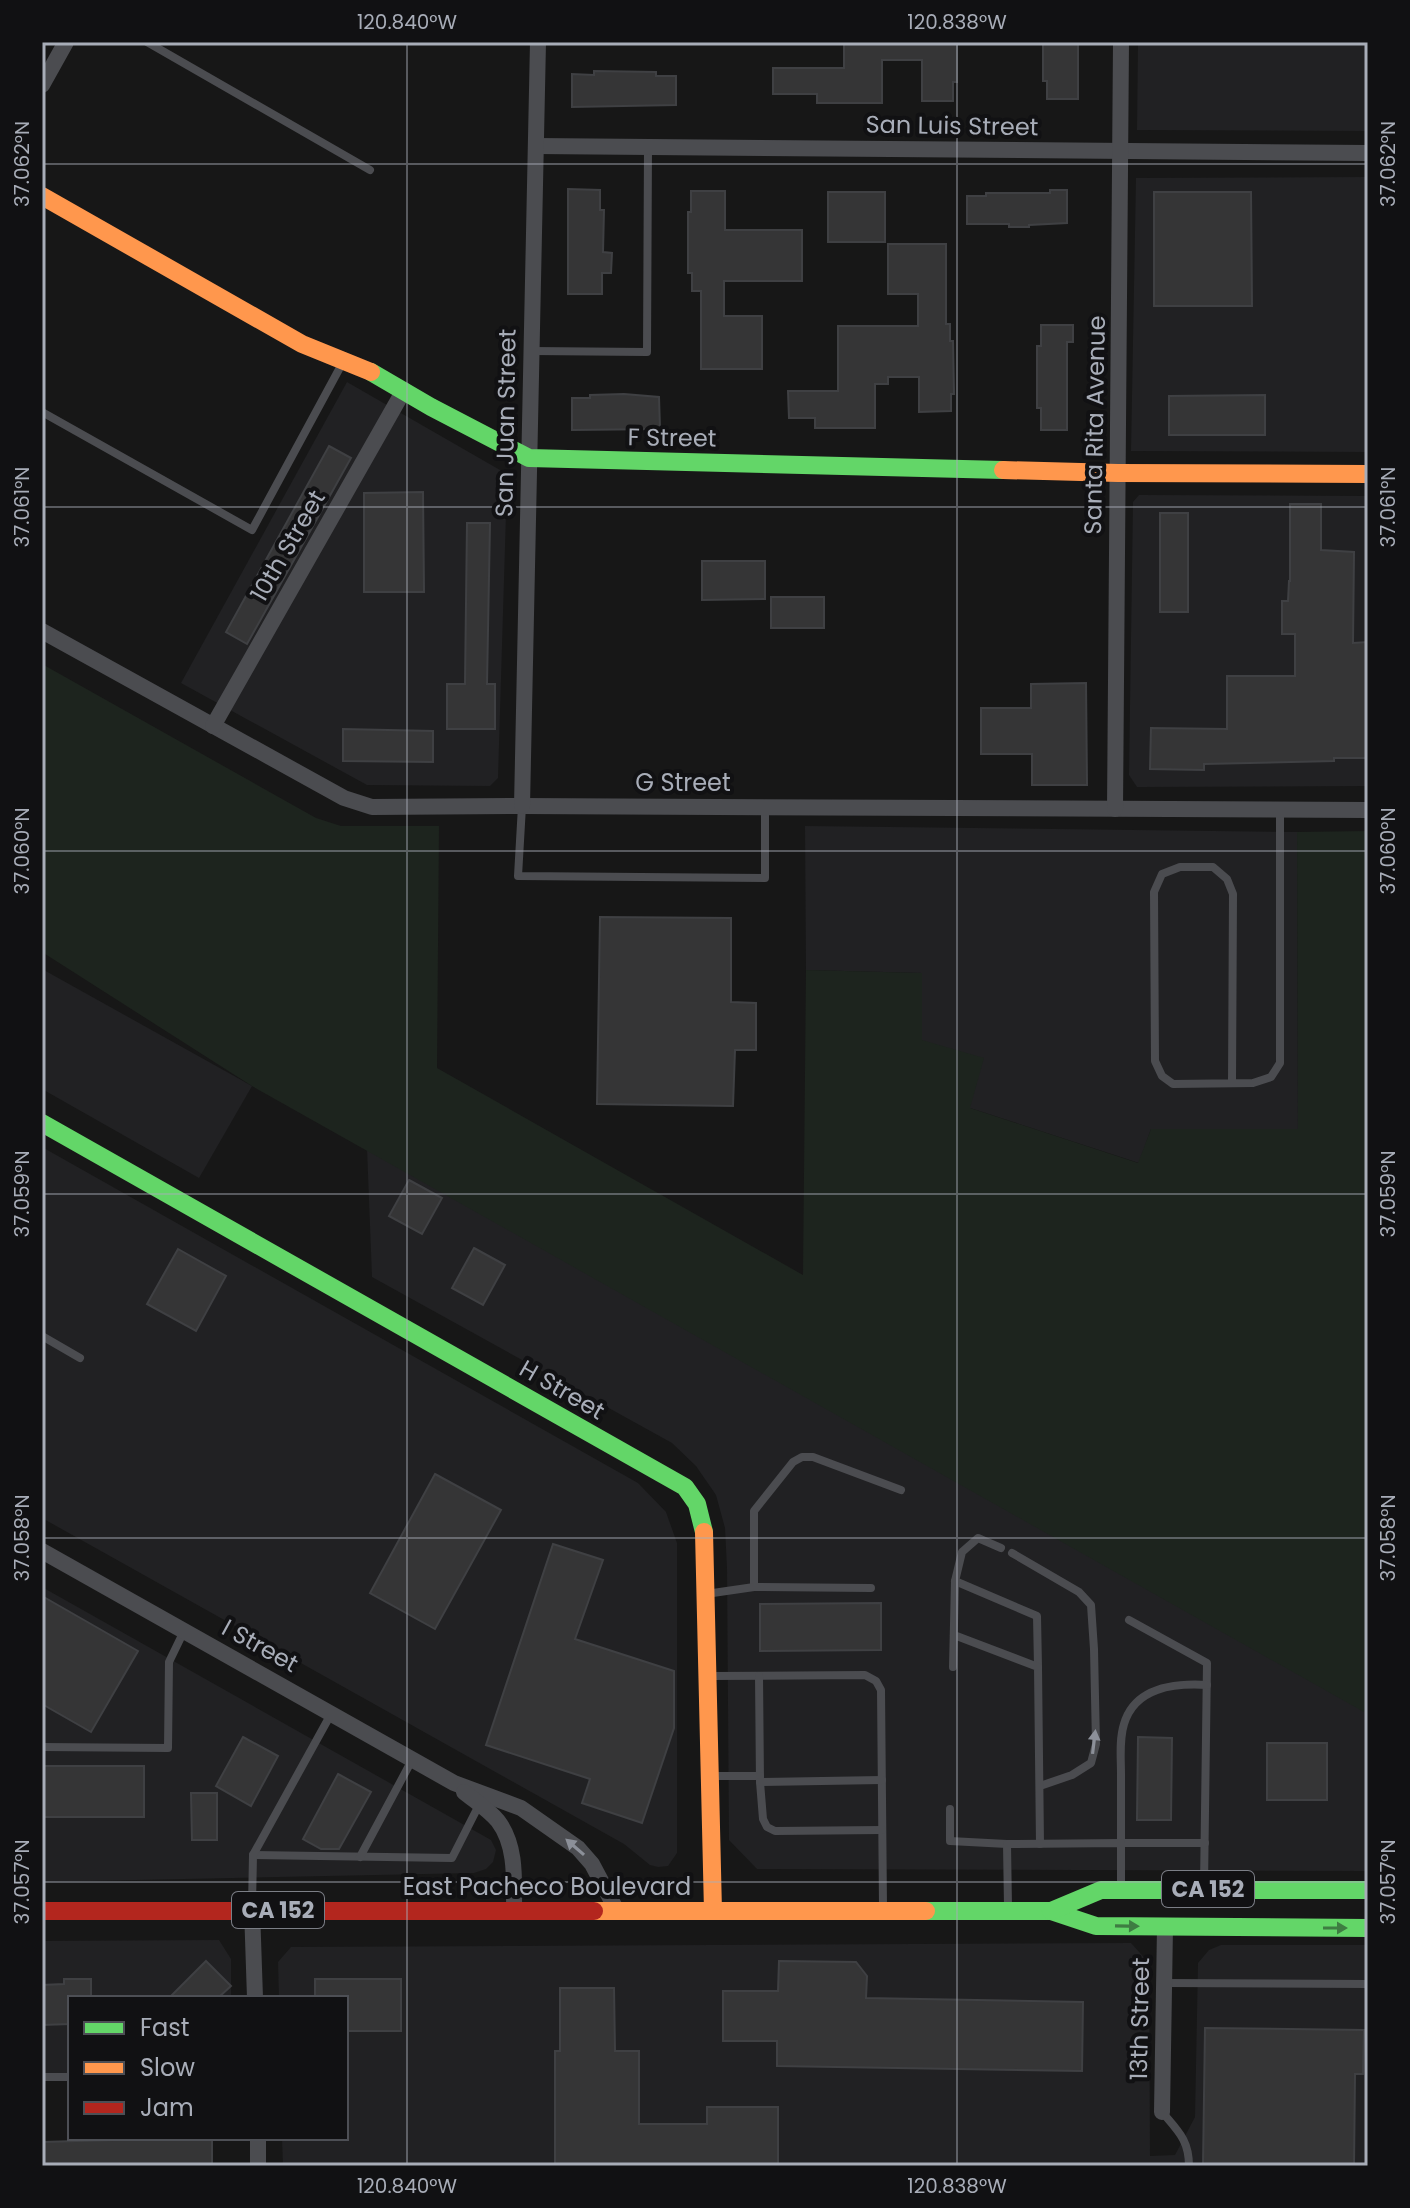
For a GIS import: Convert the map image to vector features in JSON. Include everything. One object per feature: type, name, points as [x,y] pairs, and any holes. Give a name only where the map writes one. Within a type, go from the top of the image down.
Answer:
[{"type":"main road","name":"F Street","points":[[42,196],[302,344],[378,375],[431,407],[529,458],[1118,473],[1368,474]]},
{"type":"main road","name":"H Street","points":[[42,1123],[685,1487],[697,1504],[705,1538],[713,1911]]},
{"type":"main road","name":"East Pacheco Boulevard","points":[[1051,1911],[1101,1890],[1121,1889],[1197,1902],[1322,1890],[1368,1890]]},
{"type":"main road","points":[[1165,1927],[1179,1912],[1197,1902]]},
{"type":"main road","name":"East Pacheco Boulevard","points":[[42,1911],[1051,1911],[1096,1926],[1368,1928]]},
{"type":"street","points":[[42,85],[66,42]]},
{"type":"street","name":"San Juan Street","points":[[522,806],[538,42]]},
{"type":"street","name":"Santa Rita Avenue","points":[[1115,809],[1121,42]]},
{"type":"street","name":"San Luis Street","points":[[536,146],[1368,153]]},
{"type":"street","name":"10th Street","points":[[213,726],[404,390]]},
{"type":"street","name":"G Street","points":[[42,631],[344,798],[372,807],[1368,810]]},
{"type":"street","name":"I Street","points":[[42,1551],[454,1783],[521,1808],[578,1848],[592,1864],[617,1911]]},
{"type":"street","name":"I Street","points":[[454,1783],[497,1820],[508,1839],[514,1867],[514,1911]]},
{"type":"street","points":[[252,1909],[255,1996]]},
{"type":"street","name":"13th Street","points":[[1162,2112],[1165,1927]]},
{"type":"street","points":[[258,2140],[258,2166]]},
{"type":"lane","points":[[147,42],[370,170]]},
{"type":"lane","points":[[531,351],[647,352],[648,147]]},
{"type":"lane","points":[[42,412],[252,530],[344,361]]},
{"type":"lane","points":[[522,806],[518,876],[765,878],[765,807]]},
{"type":"lane","points":[[1232,1083],[1233,894],[1227,879],[1213,867],[1180,867],[1162,874],[1154,892],[1155,1061],[1162,1076],[1173,1084],[1253,1083],[1271,1077],[1280,1063],[1280,810]]},
{"type":"lane","points":[[42,1336],[80,1358]]},
{"type":"lane","points":[[754,1587],[754,1511],[793,1462],[802,1457],[813,1457],[901,1490]]},
{"type":"lane","points":[[953,1667],[955,1581],[962,1552],[978,1538],[1001,1548]]},
{"type":"lane","points":[[1012,1553],[1079,1592],[1091,1605],[1096,1744],[1091,1763],[1072,1775],[1040,1786]]},
{"type":"lane","points":[[955,1581],[1037,1616],[1040,1844]]},
{"type":"lane","points":[[706,1594],[754,1587],[871,1588]]},
{"type":"lane","points":[[1129,1620],[1207,1663],[1205,1843],[1197,1902]]},
{"type":"lane","points":[[42,1747],[168,1748],[169,1662],[184,1631]]},
{"type":"lane","points":[[954,1635],[1038,1667]]},
{"type":"lane","points":[[708,1676],[865,1675],[876,1681],[881,1690],[883,1911]]},
{"type":"lane","points":[[759,1676],[760,1779],[763,1819],[767,1827],[775,1831],[882,1830]]},
{"type":"lane","points":[[1121,1889],[1121,1740],[1124,1721],[1136,1703],[1154,1690],[1171,1685],[1207,1685]]},
{"type":"lane","points":[[252,1909],[253,1855],[331,1714]]},
{"type":"lane","points":[[360,1857],[412,1759]]},
{"type":"lane","points":[[710,1776],[882,1780]]},
{"type":"lane","points":[[253,1855],[452,1858],[479,1805]]},
{"type":"lane","points":[[950,1809],[950,1841],[1007,1844],[1205,1843]]},
{"type":"lane","points":[[1007,1844],[1008,1911]]},
{"type":"lane","points":[[1164,1983],[1368,1984]]},
{"type":"lane","points":[[42,2077],[68,2077]]},
{"type":"lane","points":[[1162,2112],[1184,2137],[1189,2166]]},
{"type":"shaded area","points":[[1138,42],[1368,42],[1368,131],[1137,130]]},
{"type":"shaded area","points":[[1368,177],[1368,452],[1131,451],[1136,178]]},
{"type":"shaded area","points":[[347,382],[500,470],[507,481],[498,778],[490,786],[367,785],[181,683]]},
{"type":"shaded area","points":[[1139,495],[1368,496],[1368,786],[1137,787],[1129,775],[1133,502]]},
{"type":"shaded area","points":[[42,664],[316,818],[341,826],[439,826],[437,1068],[803,1275],[806,970],[922,973],[922,1040],[984,1058],[970,1108],[1138,1163],[1151,1129],[1298,1129],[1297,832],[1368,831],[1368,1703],[1364,1712],[252,1086],[42,952]]},
{"type":"shaded area","points":[[805,826],[1297,832],[1298,1129],[1151,1129],[1139,1163],[970,1108],[922,1040],[921,973],[806,970]]},
{"type":"shaded area","points":[[42,969],[252,1086],[199,1178],[42,1089]]},
{"type":"shaded area","points":[[42,1147],[638,1483],[666,1512],[677,1543],[677,1853],[668,1866],[650,1865],[624,1844],[42,1518]]},
{"type":"shaded area","points":[[367,1148],[1364,1711],[1368,1703],[1368,1871],[757,1869],[729,1840],[727,1568],[725,1528],[716,1495],[696,1466],[672,1443],[372,1277]]},
{"type":"shaded area","points":[[42,1587],[491,1840],[496,1850],[493,1862],[486,1869],[474,1873],[42,1882]]},
{"type":"shaded area","points":[[219,1940],[231,1959],[231,1996],[68,1996],[68,2078],[42,2078],[42,1941]]},
{"type":"shaded area","points":[[1131,1943],[1149,1963],[1150,2156],[1175,2155],[1195,2117],[1198,1963],[1209,1950],[1221,1945],[1368,1945],[1368,2166],[283,2166],[282,2140],[348,2140],[348,1996],[279,1996],[278,1962],[291,1947]]},
{"type":"building","points":[[844,42],[957,42],[957,82],[953,82],[953,101],[922,101],[922,60],[882,60],[882,103],[817,103],[817,94],[773,94],[773,68],[844,68]]},
{"type":"building","points":[[1043,42],[1078,44],[1078,99],[1047,99],[1047,81],[1043,81]]},
{"type":"building","points":[[594,71],[656,72],[656,76],[676,76],[676,105],[572,107],[572,74],[594,75]]},
{"type":"building","points":[[568,189],[600,190],[600,210],[604,210],[603,252],[612,253],[611,273],[602,273],[602,294],[568,294]]},
{"type":"building","points":[[1050,190],[1067,190],[1067,223],[1029,227],[967,224],[967,196],[1050,193]]},
{"type":"building","points":[[691,191],[725,191],[725,230],[802,230],[802,281],[724,281],[724,316],[762,316],[762,369],[701,369],[701,291],[692,291],[692,273],[688,273]]},
{"type":"building","points":[[828,192],[885,192],[885,242],[828,242]]},
{"type":"building","points":[[1154,192],[1251,192],[1252,306],[1154,306]]},
{"type":"building","points":[[888,244],[946,244],[946,324],[950,324],[950,341],[953,341],[954,394],[951,394],[951,411],[919,412],[919,377],[888,377],[888,384],[875,384],[875,428],[815,428],[815,418],[789,418],[788,391],[838,391],[838,326],[918,326],[918,294],[888,294]]},
{"type":"building","points":[[1041,325],[1073,325],[1073,342],[1067,342],[1067,430],[1041,430],[1041,408],[1037,408],[1037,346],[1041,346]]},
{"type":"building","points":[[624,394],[659,397],[660,429],[572,430],[572,398]]},
{"type":"building","points":[[1265,395],[1265,435],[1169,435],[1169,396]]},
{"type":"building","points":[[329,446],[351,458],[247,644],[226,632]]},
{"type":"building","points":[[423,492],[424,592],[364,592],[364,493]]},
{"type":"building","points":[[1290,504],[1321,504],[1321,550],[1354,552],[1353,643],[1368,642],[1368,758],[1204,764],[1204,770],[1150,769],[1151,728],[1227,729],[1227,676],[1295,676],[1295,634],[1282,634],[1282,601],[1288,601],[1290,581]]},
{"type":"building","points":[[1160,513],[1188,513],[1188,612],[1160,612]]},
{"type":"building","points":[[467,523],[490,523],[487,684],[495,684],[495,729],[447,729],[447,684],[465,684]]},
{"type":"building","points":[[702,561],[765,561],[765,599],[702,600]]},
{"type":"building","points":[[771,597],[824,597],[824,628],[771,628]]},
{"type":"building","points":[[1086,683],[1087,785],[1032,785],[1032,754],[981,754],[981,708],[1031,708],[1031,684]]},
{"type":"building","points":[[343,729],[433,731],[433,762],[343,761]]},
{"type":"building","points":[[600,917],[731,918],[731,1002],[756,1003],[756,1050],[735,1050],[733,1106],[597,1104]]},
{"type":"building","points":[[409,1180],[442,1198],[422,1234],[389,1216]]},
{"type":"building","points":[[474,1248],[505,1265],[483,1305],[452,1288]]},
{"type":"building","points":[[178,1249],[226,1276],[196,1331],[147,1304]]},
{"type":"building","points":[[435,1474],[501,1510],[435,1629],[370,1593]]},
{"type":"building","points":[[553,1544],[603,1560],[575,1639],[674,1671],[674,1728],[642,1823],[582,1803],[590,1779],[486,1745]]},
{"type":"building","points":[[42,1596],[138,1651],[91,1732],[42,1704]]},
{"type":"building","points":[[881,1603],[881,1650],[760,1651],[760,1604]]},
{"type":"building","points":[[243,1737],[278,1756],[251,1806],[216,1786]]},
{"type":"building","points":[[1138,1737],[1172,1738],[1171,1820],[1137,1820]]},
{"type":"building","points":[[1267,1743],[1327,1743],[1327,1800],[1267,1800]]},
{"type":"building","points":[[42,1766],[144,1766],[144,1817],[42,1817]]},
{"type":"building","points":[[338,1774],[371,1792],[339,1849],[321,1849],[303,1839]]},
{"type":"building","points":[[191,1793],[217,1793],[217,1840],[192,1840]]},
{"type":"building","points":[[206,1961],[231,1986],[220,1996],[171,1996]]},
{"type":"building","points":[[779,1961],[856,1962],[867,1976],[866,1998],[1083,2002],[1082,2071],[777,2066],[777,2041],[723,2041],[723,1991],[778,1991]]},
{"type":"building","points":[[64,1979],[91,1979],[91,1996],[68,1996],[68,2024],[42,2025],[42,1985],[64,1984]]},
{"type":"building","points":[[315,1979],[401,1979],[401,2031],[348,2031],[348,1996],[315,1996]]},
{"type":"building","points":[[560,1988],[614,1988],[615,2051],[639,2051],[639,2124],[707,2124],[707,2107],[778,2107],[778,2164],[555,2165],[555,2051],[560,2051]]},
{"type":"building","points":[[1205,2028],[1364,2030],[1363,2074],[1355,2074],[1354,2166],[1203,2166]]},
{"type":"building","points":[[212,2140],[212,2166],[42,2166],[42,2142]]},
{"type":"traffic: fast","points":[[371,372],[529,458],[1003,470]]},
{"type":"traffic: fast","points":[[42,1123],[685,1487],[697,1504],[704,1532]]},
{"type":"traffic: fast","points":[[1051,1911],[1101,1890],[1368,1890]]},
{"type":"traffic: fast","points":[[926,1911],[1051,1911],[1096,1926],[1368,1928]]},
{"type":"traffic: slow","points":[[42,196],[302,344],[371,372]]},
{"type":"traffic: slow","points":[[1003,470],[1368,474]]},
{"type":"traffic: slow","points":[[704,1532],[713,1911]]},
{"type":"traffic: slow","points":[[594,1911],[926,1911]]},
{"type":"traffic: jam","points":[[42,1911],[594,1911]]}]
